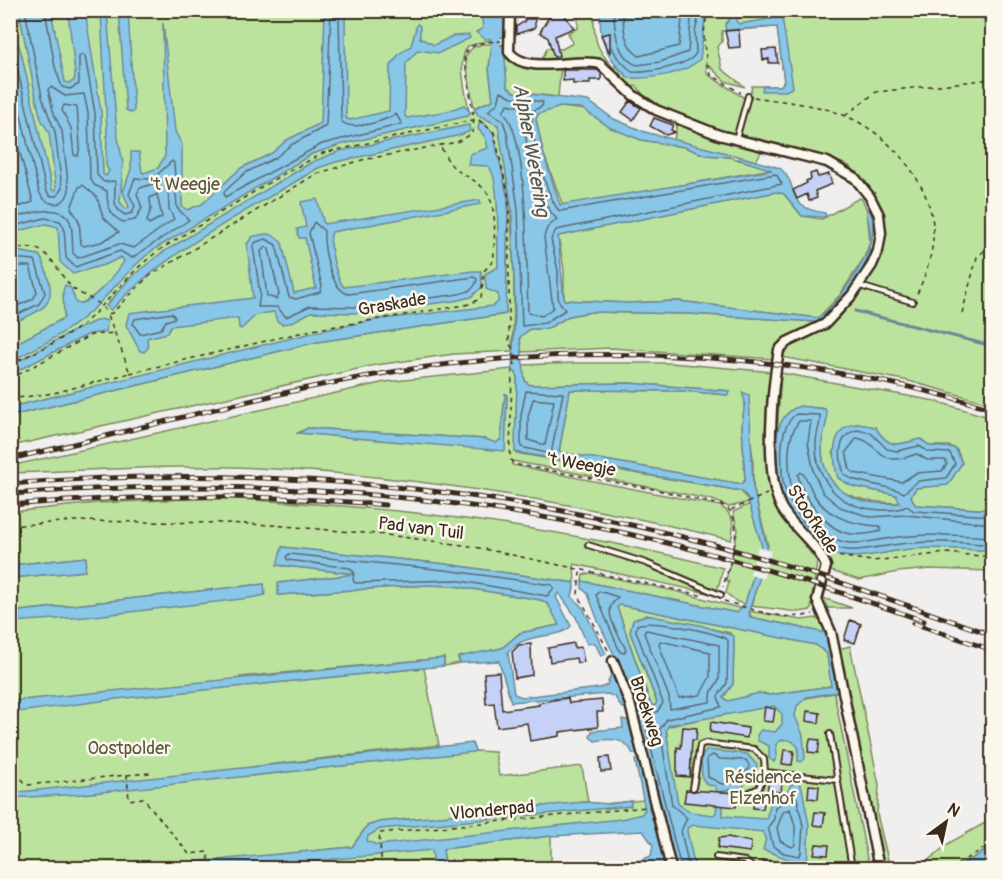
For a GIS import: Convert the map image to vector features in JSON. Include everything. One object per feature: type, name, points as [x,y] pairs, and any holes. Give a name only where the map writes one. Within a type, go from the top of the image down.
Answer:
[{"type":"street","points":[[510,10],[509,52],[519,61],[532,64],[600,64],[633,95],[656,110],[690,126],[736,140],[827,162],[844,170],[861,185],[876,207],[881,232],[878,251],[859,286]]},
{"type":"street","name":"Stoofkade","points":[[859,286],[831,318],[815,330],[787,342],[779,350],[772,435],[773,487],[792,522],[819,552],[826,566],[817,594],[821,612],[831,632],[879,868]]},
{"type":"street","name":"Broekweg","points":[[613,661],[630,704],[671,868]]},
{"type":"lane","points":[[736,140],[748,96]]},
{"type":"lane","points":[[859,286],[913,302]]},
{"type":"lane","points":[[588,544],[646,563],[721,598]]},
{"type":"lane","points":[[830,734],[852,868]]},
{"type":"lane","points":[[693,788],[697,750],[705,743],[754,749],[764,759],[765,772],[762,783],[750,792],[746,799]]},
{"type":"lane","points":[[765,772],[837,780]]},
{"type":"lane","points":[[716,857],[745,861],[753,868]]},
{"type":"path","points":[[709,10],[704,26],[710,74],[730,88],[748,96],[805,105],[846,115],[872,131],[912,172],[927,201],[933,225],[930,257],[913,302]]},
{"type":"path","points":[[108,314],[148,277],[316,174],[353,162],[457,142],[472,134],[474,119],[464,56],[473,45],[498,42]]},
{"type":"path","points":[[846,115],[876,92],[993,79]]},
{"type":"path","points":[[10,364],[62,337],[86,321],[140,264],[161,249],[305,162],[337,148],[474,119]]},
{"type":"path","name":"'t Weegje","points":[[474,119],[482,120],[494,132],[509,198],[511,347],[515,367],[512,371],[510,458],[513,464],[669,492],[713,502],[730,510]]},
{"type":"path","name":"Graskade","points":[[10,399],[54,393],[312,330],[470,304],[481,298],[484,272],[494,260],[491,201],[483,188],[454,170],[440,145]]},
{"type":"path","points":[[962,313],[978,257],[993,244]]},
{"type":"path","points":[[10,250],[29,249],[46,254],[76,291],[91,296],[108,314],[130,373]]},
{"type":"path","points":[[10,379],[91,335],[116,332]]},
{"type":"path","points":[[760,500],[730,510],[736,531],[721,598],[755,610],[802,617],[821,612]]},
{"type":"path","name":"Pad van Tuil","points":[[10,526],[96,521],[272,525],[470,546],[709,597]]},
{"type":"path","points":[[819,552],[856,561],[946,553],[993,557]]},
{"type":"path","name":"Broekweg","points":[[581,570],[578,594],[613,661]]},
{"type":"path","points":[[10,765],[27,785],[150,772]]},
{"type":"path","points":[[127,776],[129,800],[143,798],[189,854],[208,852],[210,868]]},
{"type":"path","name":"Vlonderpad","points":[[382,868],[379,833],[643,807]]},
{"type":"path","points":[[951,868],[993,844]]},
{"type":"green space","name":"'t Weegje","points":[[10,11],[486,11],[489,38],[492,40],[468,46],[464,53],[462,70],[469,113],[476,111],[498,125],[501,134],[508,188],[512,242],[514,296],[512,351],[454,354],[376,365],[11,446],[11,416],[317,342],[506,314],[508,199],[493,132],[503,197],[505,306],[264,346],[11,407]]},
{"type":"green space","points":[[578,11],[594,11],[595,37],[598,46],[629,87],[611,69],[571,60],[542,60],[547,48],[562,49],[573,43],[568,33],[578,28]]},
{"type":"green space","points":[[706,11],[992,11],[992,404],[909,381],[782,357],[786,347],[814,335],[840,317],[872,268],[882,214],[872,193],[849,166],[818,154],[731,136],[665,113],[645,98],[637,86],[631,87],[615,68],[615,65],[629,78],[701,33]],"holes":[[[777,27],[784,81],[781,86],[752,86],[749,101],[707,74],[706,63],[725,81],[745,87],[722,69],[717,47],[722,42],[722,31]]]},
{"type":"green space","points":[[482,44],[492,44],[489,68],[493,100],[474,108],[465,57],[472,48]]},
{"type":"green space","points":[[498,44],[505,45],[508,56],[561,66],[558,97],[514,92],[507,86],[504,47]]},
{"type":"green space","points":[[560,107],[587,110],[641,140],[684,147],[706,155],[729,157],[772,169],[563,206],[543,152],[536,119],[538,114]]},
{"type":"green space","points":[[677,123],[718,137],[807,158],[806,161],[762,150],[756,161],[684,143],[674,140]]},
{"type":"green space","points":[[776,192],[784,194],[802,216],[822,219],[859,198],[862,199],[867,210],[870,242],[864,258],[840,295],[818,318],[678,301],[627,303],[564,300],[564,270],[558,236]]},
{"type":"green space","points":[[591,312],[690,314],[817,322],[776,345],[773,359],[611,348],[521,352],[520,337],[530,329],[547,329],[569,316]]},
{"type":"green space","points":[[670,363],[773,372],[768,483],[780,514],[817,561],[811,610],[799,612],[751,606],[768,546],[753,487],[753,458],[745,401],[742,425],[745,480],[741,484],[559,452],[570,390],[683,391],[728,395],[730,391],[629,383],[530,385],[525,381],[522,365]]},
{"type":"green space","points":[[512,369],[517,375],[516,453],[741,491],[749,502],[729,507],[713,500],[512,461],[512,465],[720,506],[731,517],[733,530],[731,540],[546,501],[359,475],[233,467],[150,467],[11,473],[10,466],[385,382]],"holes":[[[505,394],[507,395],[505,450],[298,433],[308,428],[485,439],[496,443],[501,439]]]},
{"type":"green space","points":[[781,373],[935,401],[992,418],[992,510],[915,505],[911,496],[916,488],[948,484],[962,463],[957,450],[949,446],[930,446],[921,439],[894,444],[885,439],[875,427],[856,424],[833,451],[838,478],[852,486],[896,495],[900,503],[869,501],[844,492],[834,484],[827,473],[823,459],[825,409],[808,407],[795,410],[785,418],[777,433]]},
{"type":"green space","name":"Oostpolder","points":[[207,498],[337,505],[467,519],[596,540],[723,568],[717,592],[712,594],[574,564],[575,583],[446,564],[282,547],[278,565],[359,574],[279,583],[279,595],[428,585],[454,586],[541,600],[548,604],[560,621],[559,625],[520,633],[502,648],[458,658],[460,663],[444,666],[444,658],[240,677],[241,686],[424,668],[439,745],[251,767],[252,776],[475,751],[495,752],[499,776],[582,766],[588,802],[379,822],[367,826],[352,847],[263,856],[364,853],[368,829],[382,826],[663,798],[669,821],[435,841],[438,868],[11,868],[11,619],[265,595],[264,584],[11,612],[11,578],[85,571],[86,557],[11,565],[10,512],[97,503]]},
{"type":"green space","points":[[750,504],[762,546],[745,604],[737,602],[726,593],[729,582],[726,580],[738,530],[733,512]]},
{"type":"green space","points":[[813,543],[836,554],[859,556],[929,547],[992,551],[992,571],[930,569],[898,572],[859,580],[825,569]]},
{"type":"green space","points":[[590,573],[679,592],[743,609],[737,613],[582,581],[583,575]]},
{"type":"green space","points":[[820,597],[852,608],[828,608]]},
{"type":"green space","points":[[620,605],[816,645],[827,654],[831,686],[769,695],[764,693],[728,701],[723,698],[733,684],[734,641],[730,633],[646,615],[630,632],[657,703],[654,707],[651,705],[617,607]]},
{"type":"green space","points":[[749,611],[802,620],[816,618],[823,624],[826,633],[751,617]]},
{"type":"green space","points":[[850,646],[879,785],[877,814],[890,868],[882,868],[839,649]]},
{"type":"green space","name":"Résidence Elzenhof","points":[[834,693],[869,868],[695,868],[675,793],[666,727],[734,711]]},
{"type":"green space","points":[[992,819],[992,847],[956,868],[919,868],[949,843]]},
{"type":"green space","points":[[551,836],[551,868],[445,868],[443,849]]},
{"type":"water","points":[[601,10],[706,11],[700,59],[676,72],[656,77],[629,78],[606,48],[601,30]]},
{"type":"water","name":"'t Weegje","points":[[19,11],[51,11],[65,82],[69,83],[74,81],[75,74],[68,11],[85,11],[101,112],[103,174],[106,176],[109,171],[106,166],[107,131],[101,11],[107,11],[117,133],[123,163],[120,202],[126,209],[129,207],[123,192],[131,169],[131,152],[139,152],[144,173],[158,168],[165,156],[163,23],[175,131],[182,145],[182,206],[187,210],[202,204],[241,168],[272,153],[287,140],[321,123],[325,11],[345,11],[346,118],[350,120],[389,111],[390,67],[399,54],[411,46],[417,24],[420,26],[420,38],[434,45],[453,36],[469,35],[470,38],[439,53],[418,50],[406,63],[405,116],[407,118],[448,111],[464,105],[470,112],[468,116],[343,144],[312,154],[153,250],[136,264],[81,320],[11,361],[11,346],[64,318],[63,291],[65,285],[71,288],[76,303],[82,303],[103,288],[124,261],[121,257],[107,264],[73,274],[60,262],[58,227],[46,224],[11,233],[11,25],[21,52],[52,189],[54,191],[56,189],[49,133],[41,119]]},
{"type":"water","points":[[119,11],[128,11],[134,111],[132,113],[126,110]]},
{"type":"water","points":[[481,11],[506,11],[504,37],[485,39],[476,32],[483,28]]},
{"type":"water","points":[[736,11],[744,11],[736,21],[739,24],[782,17],[793,87],[786,91],[762,91],[763,86],[781,86],[784,81],[777,27],[726,30],[725,25]]},
{"type":"water","points":[[492,44],[504,46],[507,86],[514,92],[588,101],[614,119],[645,132],[730,154],[729,157],[706,155],[684,147],[641,140],[611,128],[581,108],[560,107],[538,114],[536,119],[543,152],[560,205],[772,170],[738,159],[738,156],[780,168],[791,183],[797,201],[811,210],[825,213],[826,217],[802,216],[784,194],[776,192],[558,236],[564,300],[627,303],[678,301],[818,318],[841,294],[863,261],[870,242],[867,210],[870,209],[873,224],[872,240],[861,273],[841,302],[817,322],[690,314],[591,312],[569,316],[547,329],[530,329],[520,337],[525,381],[530,385],[629,383],[730,391],[728,395],[683,391],[570,390],[559,452],[741,484],[745,480],[742,425],[745,401],[742,392],[749,395],[753,487],[768,551],[749,611],[750,617],[826,633],[837,692],[807,697],[797,706],[795,716],[803,735],[805,759],[801,762],[798,761],[798,747],[791,741],[782,740],[776,744],[777,756],[774,762],[769,758],[769,746],[758,741],[757,735],[761,730],[775,732],[782,724],[782,714],[774,706],[669,725],[666,730],[678,804],[691,812],[713,815],[716,813],[718,793],[715,786],[707,785],[702,778],[701,757],[707,750],[747,754],[757,765],[756,770],[746,780],[743,787],[723,791],[723,816],[766,819],[771,802],[786,795],[791,784],[799,783],[809,825],[807,868],[801,868],[798,862],[763,850],[766,838],[763,832],[694,825],[688,827],[687,831],[695,868],[675,868],[637,716],[620,667],[588,594],[582,588],[582,581],[737,613],[745,604],[762,546],[747,497],[741,491],[515,452],[517,374],[512,369],[515,313],[512,210],[498,125],[478,115],[474,108],[493,100],[489,68]],"holes":[[[620,605],[816,645],[827,654],[831,686],[769,695],[759,693],[728,701],[723,697],[733,684],[734,636],[700,625],[646,615],[633,620],[630,632],[657,702],[654,707],[649,700],[617,607]]]},
{"type":"water","points":[[480,120],[493,132],[508,199],[506,314],[317,342],[11,416],[11,407],[316,332],[374,320],[493,306],[498,302],[498,294],[486,289],[485,274],[498,267],[498,213],[495,183],[488,166],[468,165],[470,154],[488,148],[485,137],[478,129]]},
{"type":"water","points":[[469,125],[470,131],[461,135],[318,168],[183,250],[133,288],[111,310],[106,306],[130,278],[160,254],[312,162],[340,151]]},
{"type":"water","points":[[317,199],[324,224],[480,200],[481,204],[332,232],[331,243],[336,269],[344,287],[481,271],[482,287],[471,297],[454,301],[356,313],[311,312],[290,323],[282,324],[277,321],[274,312],[257,315],[241,329],[238,318],[171,326],[167,333],[147,338],[148,348],[144,352],[140,351],[126,325],[129,313],[253,298],[247,244],[252,237],[268,234],[275,236],[282,243],[294,293],[316,288],[305,238],[299,238],[297,229],[306,227],[301,202]]},
{"type":"water","points":[[16,251],[39,255],[48,277],[50,297],[47,303],[35,313],[11,324],[11,253]]},
{"type":"water","points":[[101,319],[107,321],[106,332],[89,334],[11,374],[11,365],[67,334]]},
{"type":"water","points":[[505,394],[507,394],[505,451],[298,433],[308,428],[485,439],[496,443],[501,439]]},
{"type":"water","points":[[800,406],[825,409],[827,421],[822,441],[827,472],[834,484],[844,492],[869,502],[900,503],[896,495],[852,486],[838,478],[835,446],[841,431],[847,426],[856,424],[875,427],[885,439],[894,444],[920,439],[930,446],[955,448],[962,463],[948,485],[916,488],[911,496],[915,505],[992,510],[992,551],[921,548],[857,557],[836,555],[819,547],[800,528],[782,499],[774,461],[777,433],[782,421]]},
{"type":"water","points":[[282,547],[446,564],[575,583],[572,597],[583,608],[606,654],[601,656],[595,643],[587,644],[576,617],[559,593],[556,597],[571,626],[565,631],[524,641],[508,652],[514,694],[522,697],[600,688],[607,685],[611,674],[614,675],[627,706],[622,708],[615,697],[608,694],[511,702],[499,661],[460,663],[458,657],[502,648],[520,633],[559,625],[548,604],[541,600],[454,586],[428,585],[278,595],[278,583],[356,574],[277,565]]},
{"type":"water","points":[[86,557],[85,571],[11,578],[11,565]]},
{"type":"water","points":[[264,584],[265,595],[250,598],[86,617],[11,622],[11,612]]},
{"type":"water","points":[[444,658],[444,666],[116,699],[11,713],[11,701]]},
{"type":"water","points":[[622,719],[630,721],[638,754],[633,754],[626,745],[617,740],[595,741],[590,737],[592,731],[623,728]]},
{"type":"water","points":[[472,743],[475,751],[473,752],[83,794],[11,798],[11,793]]},
{"type":"water","points":[[639,759],[650,800],[649,808],[667,868],[621,868],[651,856],[653,845],[643,831],[551,836],[443,849],[445,868],[434,868],[432,850],[240,868],[132,868],[352,847],[367,826],[379,822],[584,802],[610,804],[631,801],[631,806],[380,829],[368,836],[367,841],[377,845],[621,819],[642,814],[645,809],[635,760]]},
{"type":"water","points":[[992,847],[992,868],[956,868]]},
{"type":"pier","points":[[758,547],[771,551],[763,579],[750,575]]},
{"type":"building","points":[[553,10],[561,10],[574,28],[555,36],[559,56],[554,57],[548,38],[540,32]]},
{"type":"building","points":[[524,19],[535,19],[535,28],[516,34],[516,27],[525,21]]},
{"type":"building","points":[[739,30],[740,47],[729,48],[725,31]]},
{"type":"building","points":[[610,33],[610,53],[601,35]]},
{"type":"building","points":[[776,49],[778,63],[769,63],[769,59],[763,60],[762,50]]},
{"type":"building","points":[[563,70],[597,70],[601,73],[601,80],[590,80],[590,84],[573,84],[573,80],[563,81]]},
{"type":"building","points":[[630,101],[641,108],[633,120],[622,112]]},
{"type":"building","points":[[654,118],[673,125],[671,130],[675,132],[666,135],[650,126]]},
{"type":"building","points":[[816,172],[818,177],[829,174],[832,184],[815,191],[817,198],[809,201],[807,194],[797,199],[793,190],[807,183],[806,181],[811,179],[810,174]]},
{"type":"building","points":[[850,620],[861,624],[855,643],[844,640]]},
{"type":"building","points":[[574,643],[574,648],[581,647],[584,662],[577,663],[576,658],[550,662],[548,648]]},
{"type":"building","points":[[531,644],[532,675],[515,678],[512,652],[519,645]]},
{"type":"building","points":[[499,672],[502,710],[568,698],[569,703],[602,700],[603,712],[597,712],[598,727],[560,732],[560,736],[530,741],[527,723],[497,727],[494,703],[486,704],[484,673]]},
{"type":"building","points":[[765,707],[775,709],[773,722],[763,721]]},
{"type":"building","points":[[807,711],[820,713],[819,723],[806,721]]},
{"type":"building","points":[[711,722],[748,728],[747,738],[710,732]]},
{"type":"building","points":[[683,727],[697,728],[696,740],[692,740],[690,777],[677,776],[677,747],[681,748]]},
{"type":"building","points":[[810,739],[820,740],[818,753],[808,752]]},
{"type":"building","points":[[784,750],[794,751],[792,765],[782,764]]},
{"type":"building","points":[[609,757],[611,771],[601,772],[600,758]]},
{"type":"building","points":[[769,781],[782,782],[781,792],[767,791]]},
{"type":"building","points":[[809,785],[819,786],[818,799],[808,798]]},
{"type":"building","points":[[686,790],[738,793],[736,807],[684,802]]},
{"type":"building","points":[[755,795],[765,796],[763,809],[753,808]]},
{"type":"building","points":[[815,812],[825,813],[823,826],[813,825]]},
{"type":"building","points":[[728,837],[751,842],[750,852],[718,848],[719,838]]},
{"type":"building","points":[[816,844],[829,845],[828,855],[814,854]]},
{"type":"building","points":[[763,860],[773,861],[772,868],[762,868]]},
{"type":"waterway","name":"Alpher Wetering","points":[[495,10],[496,56]]},
{"type":"waterway","points":[[982,10],[992,51]]},
{"type":"waterway","points":[[855,311],[992,346]]},
{"type":"railway","points":[[10,459],[260,398],[361,377],[484,360],[557,356],[631,355],[777,364],[850,375],[922,390],[992,409]]},
{"type":"railway","points":[[10,484],[96,479],[269,478],[441,492],[526,505],[611,520],[733,550],[845,584],[992,635]]},
{"type":"railway","points":[[10,494],[164,487],[242,488],[395,497],[472,506],[548,518],[700,551],[812,584],[924,621]]},
{"type":"railway","points":[[10,505],[151,497],[244,497],[385,505]]},
{"type":"railway","points":[[913,623],[992,650]]}]
